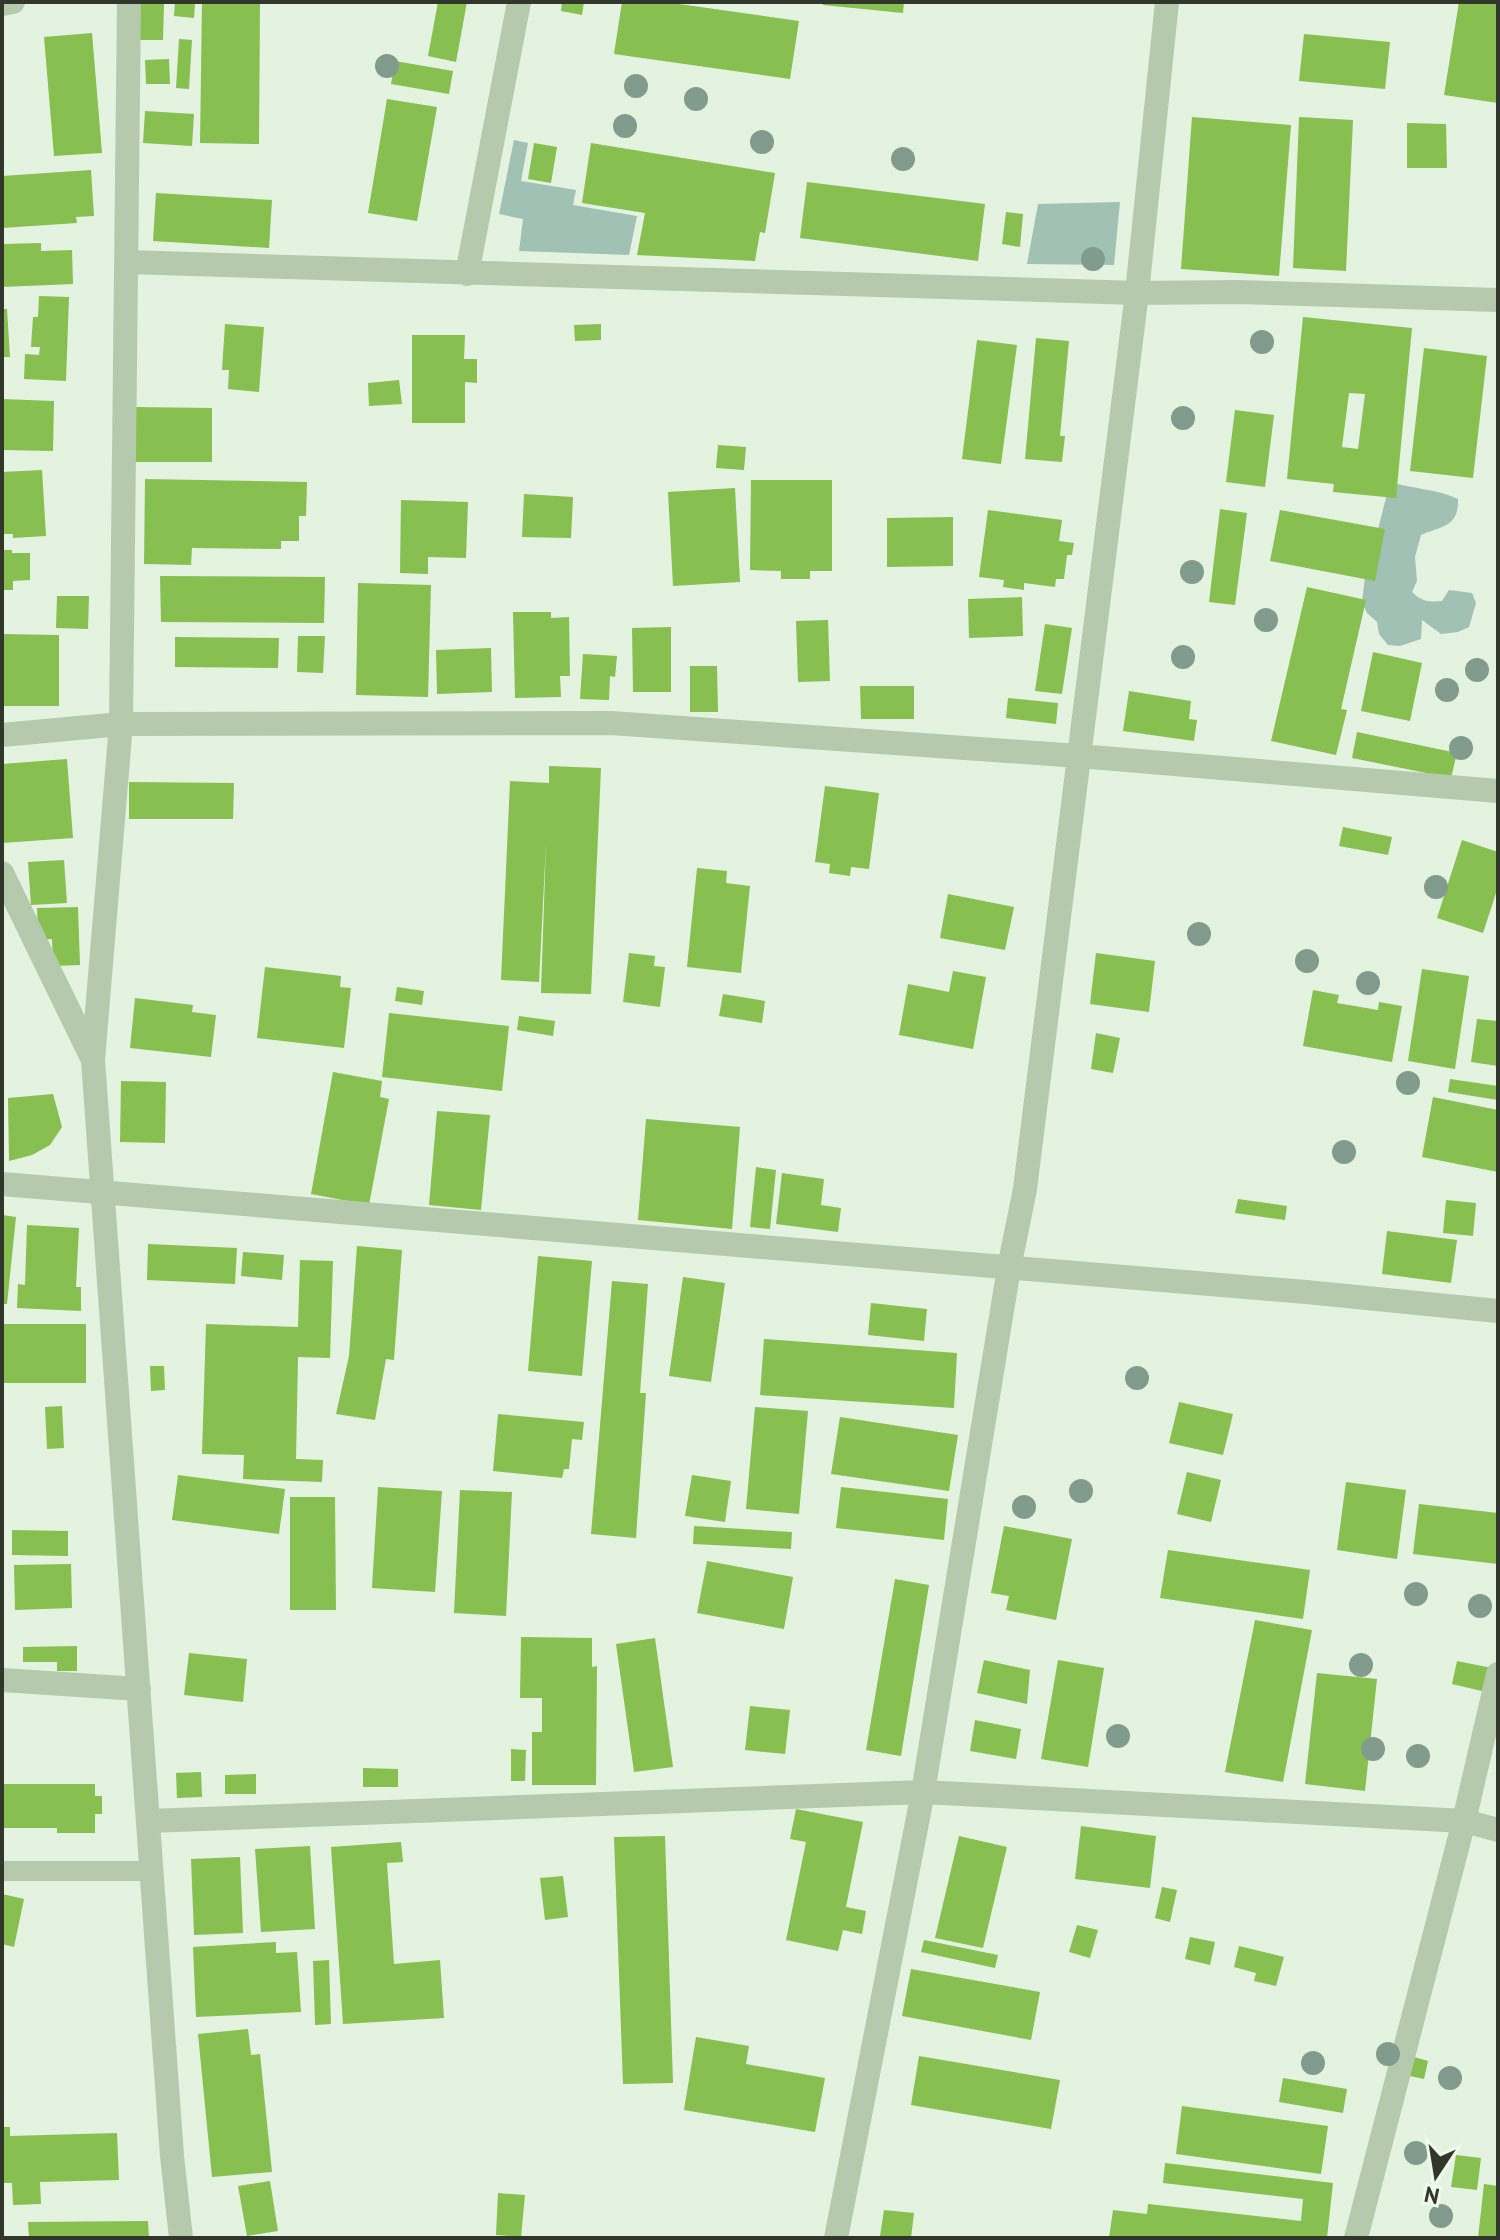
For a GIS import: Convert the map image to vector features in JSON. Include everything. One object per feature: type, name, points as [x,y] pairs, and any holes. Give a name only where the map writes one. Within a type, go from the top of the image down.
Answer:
[{"type":"street","points":[[2,4],[13,2]]},
{"type":"street","points":[[129,2],[121,724],[93,1060],[181,2238]]},
{"type":"street","points":[[467,274],[519,2]]},
{"type":"street","points":[[836,2238],[923,1792],[1009,1268],[1025,1189],[1137,293],[1167,2]]},
{"type":"street","points":[[126,262],[1137,293],[1237,292],[1498,300]]},
{"type":"street","points":[[2,735],[121,724],[611,723],[1079,756],[1498,791]]},
{"type":"street","points":[[2,873],[93,1060]]},
{"type":"street","points":[[2,1184],[1498,1311]]},
{"type":"street","points":[[1356,2238],[1464,1821],[1498,1674]]},
{"type":"street","points":[[2,1680],[139,1689]]},
{"type":"street","points":[[149,1821],[923,1792],[1464,1821],[1498,1830]]},
{"type":"lane","points":[[2,1871],[152,1871]]},
{"type":"green space","points":[[514,140],[528,143],[521,181],[576,190],[573,205],[637,216],[629,255],[519,251],[523,219],[499,214]]},
{"type":"green space","points":[[1120,202],[1114,265],[1027,264],[1038,204]]},
{"type":"green space","points":[[1390,482],[1458,499],[1456,515],[1448,524],[1421,535],[1415,557],[1417,581],[1412,592],[1422,600],[1433,601],[1442,601],[1449,590],[1472,593],[1476,603],[1469,627],[1441,634],[1422,620],[1421,639],[1400,646],[1388,645],[1379,634],[1377,622],[1367,613],[1362,602],[1368,552],[1375,541]]},
{"type":"building","points":[[175,2],[195,2],[194,18],[174,16]]},
{"type":"building","points":[[202,2],[260,2],[259,144],[200,143]]},
{"type":"building","points":[[438,2],[467,2],[456,62],[428,56]]},
{"type":"building","points":[[562,2],[584,2],[582,15],[561,11]]},
{"type":"building","points":[[622,2],[665,2],[799,21],[790,79],[614,54]]},
{"type":"building","points":[[823,2],[904,2],[903,13],[823,5]]},
{"type":"building","points":[[1459,2],[1498,3],[1498,103],[1444,95]]},
{"type":"building","points":[[138,3],[164,4],[163,40],[137,40]]},
{"type":"building","points":[[92,33],[102,153],[54,156],[44,37]]},
{"type":"building","points":[[1304,34],[1390,42],[1385,89],[1299,81]]},
{"type":"building","points":[[179,39],[192,40],[189,89],[176,88]]},
{"type":"building","points":[[169,59],[170,84],[146,84],[145,60]]},
{"type":"building","points":[[395,61],[453,71],[449,94],[391,84]]},
{"type":"building","points":[[387,99],[437,107],[417,221],[368,213]]},
{"type":"building","points":[[145,111],[194,114],[192,146],[143,143]]},
{"type":"building","points":[[1192,117],[1291,125],[1279,276],[1181,269]]},
{"type":"building","points":[[1299,117],[1353,120],[1346,271],[1293,268]]},
{"type":"building","points":[[1407,123],[1446,124],[1447,168],[1407,168]]},
{"type":"building","points":[[534,143],[557,147],[551,183],[528,179]]},
{"type":"building","points":[[591,143],[775,173],[765,233],[760,232],[755,261],[637,255],[645,213],[582,203]]},
{"type":"building","points":[[91,170],[94,216],[76,217],[77,223],[2,228],[2,176]]},
{"type":"building","points":[[807,182],[985,204],[978,261],[800,238]]},
{"type":"building","points":[[156,193],[272,200],[269,248],[153,241]]},
{"type":"building","points":[[1006,212],[1023,214],[1020,247],[1002,244]]},
{"type":"building","points":[[41,243],[41,251],[72,250],[73,284],[2,287],[2,244]]},
{"type":"building","points":[[39,296],[69,297],[66,381],[24,379],[25,354],[39,355],[40,347],[31,347],[33,317],[38,317]]},
{"type":"building","points":[[2,309],[7,309],[10,357],[2,357]]},
{"type":"building","points":[[1303,317],[1412,328],[1396,498],[1333,492],[1334,484],[1287,479]],"holes":[[[1349,393],[1365,394],[1358,449],[1342,447]]]},
{"type":"building","points":[[225,324],[264,327],[259,392],[228,389],[229,370],[222,370]]},
{"type":"building","points":[[601,324],[601,340],[575,341],[574,325]]},
{"type":"building","points":[[412,335],[465,335],[464,359],[477,359],[477,383],[465,382],[465,423],[412,423]]},
{"type":"building","points":[[1036,338],[1069,341],[1060,436],[1065,436],[1062,462],[1025,459]]},
{"type":"building","points":[[977,340],[1017,345],[1001,464],[962,459]]},
{"type":"building","points":[[1424,348],[1487,356],[1473,478],[1410,471]]},
{"type":"building","points":[[399,380],[402,404],[369,406],[368,383]]},
{"type":"building","points":[[2,399],[54,401],[53,451],[2,450]]},
{"type":"building","points":[[133,407],[212,408],[212,462],[132,462]]},
{"type":"building","points":[[1235,410],[1274,415],[1265,487],[1226,482]]},
{"type":"building","points":[[718,445],[746,447],[744,470],[716,468]]},
{"type":"building","points":[[42,470],[46,536],[13,538],[13,534],[2,534],[2,472]]},
{"type":"building","points":[[145,479],[307,482],[306,516],[299,516],[299,541],[281,541],[281,549],[192,548],[191,565],[144,564]]},
{"type":"building","points":[[751,480],[832,480],[832,571],[810,571],[810,579],[781,579],[781,571],[750,570]]},
{"type":"building","points":[[735,488],[740,582],[673,586],[668,492]]},
{"type":"building","points":[[524,494],[573,497],[571,538],[522,537]]},
{"type":"building","points":[[401,500],[468,502],[466,558],[428,557],[428,574],[400,573]]},
{"type":"building","points":[[1220,509],[1247,513],[1235,605],[1209,602]]},
{"type":"building","points":[[988,510],[1062,520],[1059,541],[1074,543],[1072,555],[1067,555],[1064,579],[1056,579],[1055,587],[1024,583],[1024,590],[1003,587],[1004,580],[979,577]]},
{"type":"building","points":[[1280,510],[1385,529],[1375,581],[1270,561]]},
{"type":"building","points":[[953,517],[953,566],[887,567],[887,518]]},
{"type":"building","points":[[2,550],[30,553],[30,580],[13,581],[13,590],[2,590]]},
{"type":"building","points":[[160,576],[325,577],[324,623],[161,622]]},
{"type":"building","points":[[358,583],[431,585],[428,697],[356,695]]},
{"type":"building","points":[[1307,587],[1366,600],[1341,709],[1347,710],[1336,755],[1271,741]]},
{"type":"building","points":[[57,596],[89,596],[88,629],[56,628]]},
{"type":"building","points":[[1022,597],[1023,636],[969,638],[968,599]]},
{"type":"building","points":[[513,612],[551,612],[551,618],[569,617],[570,676],[560,676],[561,697],[515,698]]},
{"type":"building","points":[[828,620],[830,681],[798,682],[796,621]]},
{"type":"building","points":[[1045,624],[1072,628],[1062,694],[1035,691]]},
{"type":"building","points":[[671,627],[671,692],[633,692],[632,628]]},
{"type":"building","points":[[2,634],[59,635],[59,706],[2,706]]},
{"type":"building","points":[[298,636],[325,636],[323,673],[297,672]]},
{"type":"building","points":[[175,637],[279,638],[278,668],[175,667]]},
{"type":"building","points":[[491,648],[492,692],[437,694],[436,650]]},
{"type":"building","points":[[1373,652],[1422,663],[1410,721],[1361,711]]},
{"type":"building","points":[[583,654],[617,656],[615,677],[610,676],[609,700],[580,699]]},
{"type":"building","points":[[690,666],[717,666],[718,712],[690,712]]},
{"type":"building","points":[[860,686],[914,686],[914,719],[861,719]]},
{"type":"building","points":[[1129,691],[1191,701],[1189,719],[1197,720],[1194,741],[1123,731]]},
{"type":"building","points":[[1008,698],[1058,703],[1056,724],[1006,718]]},
{"type":"building","points":[[1357,732],[1457,753],[1451,778],[1352,758]]},
{"type":"building","points":[[67,759],[73,838],[2,843],[2,764]]},
{"type":"building","points":[[549,766],[601,768],[591,994],[541,993],[546,844],[539,982],[501,980],[510,781],[549,783]]},
{"type":"building","points":[[129,782],[234,783],[233,819],[129,819]]},
{"type":"building","points":[[825,786],[879,793],[869,869],[851,867],[850,876],[829,873],[830,864],[815,862]]},
{"type":"building","points":[[1343,827],[1392,837],[1388,855],[1339,846]]},
{"type":"building","points":[[1462,840],[1498,852],[1498,887],[1483,933],[1437,918]]},
{"type":"building","points":[[64,860],[67,903],[31,905],[28,862]]},
{"type":"building","points":[[697,868],[727,871],[726,883],[750,886],[741,973],[687,967]]},
{"type":"building","points":[[948,894],[1014,907],[1005,950],[940,938]]},
{"type":"building","points":[[78,907],[80,965],[53,966],[52,939],[38,940],[37,908]]},
{"type":"building","points":[[629,953],[655,956],[654,966],[665,967],[660,1007],[623,1002]]},
{"type":"building","points":[[1096,953],[1155,961],[1149,1012],[1090,1004]]},
{"type":"building","points":[[265,967],[341,976],[340,987],[351,988],[344,1048],[257,1038]]},
{"type":"building","points":[[1422,969],[1469,976],[1455,1069],[1408,1061]]},
{"type":"building","points":[[953,971],[986,977],[973,1049],[899,1035],[908,984],[949,992]]},
{"type":"building","points":[[397,987],[424,991],[422,1005],[395,1001]]},
{"type":"building","points":[[1313,990],[1339,995],[1337,1003],[1378,1010],[1379,1002],[1402,1006],[1392,1062],[1303,1046]]},
{"type":"building","points":[[723,994],[765,1001],[762,1023],[719,1016]]},
{"type":"building","points":[[135,998],[193,1005],[192,1012],[216,1015],[211,1057],[130,1048]]},
{"type":"building","points":[[389,1013],[509,1026],[502,1091],[382,1077]]},
{"type":"building","points":[[519,1016],[555,1021],[553,1036],[517,1030]]},
{"type":"building","points":[[1477,1019],[1498,1021],[1498,1066],[1471,1062]]},
{"type":"building","points":[[1096,1033],[1120,1038],[1113,1073],[1091,1069]]},
{"type":"building","points":[[333,1072],[382,1081],[380,1097],[389,1099],[369,1205],[311,1194]]},
{"type":"building","points":[[1450,1079],[1498,1086],[1498,1100],[1448,1092]]},
{"type":"building","points":[[121,1081],[166,1082],[165,1143],[120,1142]]},
{"type":"building","points":[[53,1094],[62,1127],[50,1145],[32,1155],[9,1161],[8,1098]]},
{"type":"building","points":[[1433,1097],[1498,1110],[1498,1172],[1422,1157]]},
{"type":"building","points":[[437,1111],[490,1115],[481,1210],[429,1205]]},
{"type":"building","points":[[646,1119],[740,1127],[732,1229],[638,1220]]},
{"type":"building","points":[[756,1167],[776,1170],[770,1229],[750,1227]]},
{"type":"building","points":[[782,1173],[824,1179],[821,1205],[841,1208],[838,1232],[776,1224]]},
{"type":"building","points":[[1238,1199],[1287,1206],[1285,1220],[1235,1213]]},
{"type":"building","points":[[1446,1200],[1476,1203],[1473,1236],[1443,1233]]},
{"type":"building","points":[[2,1215],[16,1217],[7,1304],[2,1304]]},
{"type":"building","points":[[27,1225],[79,1228],[76,1287],[81,1287],[81,1311],[17,1308],[18,1284],[25,1285]]},
{"type":"building","points":[[1387,1231],[1457,1240],[1451,1283],[1382,1274]]},
{"type":"building","points":[[148,1244],[237,1248],[235,1284],[147,1280]]},
{"type":"building","points":[[357,1246],[402,1250],[394,1360],[386,1359],[375,1420],[336,1414],[349,1356]]},
{"type":"building","points":[[243,1252],[284,1255],[282,1280],[241,1276]]},
{"type":"building","points":[[538,1256],[592,1261],[582,1376],[528,1371]]},
{"type":"building","points":[[300,1260],[333,1261],[330,1358],[298,1357],[296,1459],[323,1460],[322,1482],[243,1479],[244,1455],[202,1454],[206,1324],[298,1327]]},
{"type":"building","points":[[683,1277],[725,1283],[711,1382],[669,1376]]},
{"type":"building","points":[[612,1281],[648,1284],[640,1393],[646,1393],[636,1538],[591,1534]]},
{"type":"building","points":[[871,1303],[927,1309],[924,1341],[868,1335]]},
{"type":"building","points":[[2,1324],[86,1324],[86,1383],[2,1383]]},
{"type":"building","points":[[764,1339],[957,1353],[954,1408],[760,1395]]},
{"type":"building","points":[[150,1366],[164,1366],[165,1390],[151,1391]]},
{"type":"building","points":[[1179,1402],[1233,1414],[1223,1455],[1169,1443]]},
{"type":"building","points":[[62,1406],[64,1448],[47,1449],[45,1407]]},
{"type":"building","points":[[755,1407],[808,1411],[799,1514],[746,1509]]},
{"type":"building","points":[[498,1414],[584,1422],[582,1440],[572,1439],[569,1469],[564,1469],[562,1478],[493,1471]]},
{"type":"building","points":[[840,1417],[958,1435],[949,1491],[831,1474]]},
{"type":"building","points":[[1187,1472],[1221,1480],[1211,1522],[1177,1514]]},
{"type":"building","points":[[178,1475],[285,1489],[279,1534],[172,1520]]},
{"type":"building","points":[[692,1475],[731,1481],[725,1522],[685,1516]]},
{"type":"building","points":[[1346,1482],[1406,1490],[1397,1559],[1337,1550]]},
{"type":"building","points":[[378,1487],[442,1491],[435,1592],[372,1588]]},
{"type":"building","points":[[841,1487],[948,1499],[944,1540],[836,1528]]},
{"type":"building","points":[[460,1490],[512,1492],[506,1616],[454,1613]]},
{"type":"building","points":[[290,1497],[335,1497],[336,1610],[290,1610]]},
{"type":"building","points":[[1419,1504],[1498,1513],[1498,1564],[1413,1554]]},
{"type":"building","points":[[694,1526],[792,1532],[791,1549],[693,1544]]},
{"type":"building","points":[[1004,1526],[1072,1539],[1056,1620],[1006,1610],[1009,1596],[991,1593]]},
{"type":"building","points":[[12,1530],[68,1531],[68,1556],[12,1555]]},
{"type":"building","points":[[1168,1550],[1310,1570],[1303,1619],[1160,1598]]},
{"type":"building","points":[[707,1561],[793,1577],[784,1629],[697,1613]]},
{"type":"building","points":[[71,1564],[72,1608],[15,1610],[14,1565]]},
{"type":"building","points":[[895,1579],[929,1585],[901,1756],[866,1750]]},
{"type":"building","points":[[1255,1620],[1312,1630],[1283,1782],[1225,1772]]},
{"type":"building","points":[[521,1637],[592,1638],[592,1667],[597,1666],[596,1785],[532,1785],[532,1732],[542,1732],[542,1698],[520,1698]]},
{"type":"building","points":[[655,1638],[673,1767],[634,1772],[616,1644]]},
{"type":"building","points":[[77,1646],[77,1671],[57,1671],[57,1662],[23,1662],[23,1647]]},
{"type":"building","points":[[189,1653],[247,1659],[243,1702],[184,1695]]},
{"type":"building","points":[[984,1660],[1030,1670],[1027,1704],[977,1693]]},
{"type":"building","points":[[1058,1660],[1104,1668],[1088,1767],[1041,1759]]},
{"type":"building","points":[[1457,1661],[1492,1668],[1486,1692],[1452,1684]]},
{"type":"building","points":[[1317,1673],[1377,1679],[1365,1791],[1305,1784]]},
{"type":"building","points":[[750,1706],[790,1710],[785,1754],[745,1750]]},
{"type":"building","points":[[975,1720],[1021,1729],[1016,1759],[970,1751]]},
{"type":"building","points":[[511,1749],[526,1750],[525,1781],[511,1781]]},
{"type":"building","points":[[363,1768],[398,1769],[398,1787],[363,1787]]},
{"type":"building","points":[[201,1772],[202,1797],[177,1798],[176,1773]]},
{"type":"building","points":[[256,1774],[256,1794],[225,1794],[225,1775]]},
{"type":"building","points":[[2,1784],[95,1784],[95,1796],[102,1796],[102,1814],[95,1814],[95,1833],[57,1833],[57,1828],[2,1828]]},
{"type":"building","points":[[796,1809],[863,1822],[846,1907],[866,1911],[862,1934],[843,1930],[838,1951],[786,1940],[806,1842],[790,1839]]},
{"type":"building","points":[[1081,1826],[1156,1836],[1150,1888],[1075,1879]]},
{"type":"building","points":[[665,1836],[673,2083],[623,2084],[614,1837]]},
{"type":"building","points":[[959,1836],[1007,1847],[983,1948],[935,1938]]},
{"type":"building","points":[[401,1842],[403,1862],[387,1863],[394,1964],[440,1960],[444,2018],[343,2024],[331,1847]]},
{"type":"building","points":[[310,1846],[315,1929],[261,1932],[255,1849]]},
{"type":"building","points":[[240,1857],[243,1933],[194,1935],[191,1859]]},
{"type":"building","points":[[563,1876],[568,1917],[545,1920],[540,1878]]},
{"type":"building","points":[[1162,1887],[1177,1890],[1170,1922],[1155,1918]]},
{"type":"building","points":[[2,1894],[24,1899],[14,1947],[2,1944]]},
{"type":"building","points":[[1077,1925],[1098,1930],[1090,1958],[1069,1952]]},
{"type":"building","points":[[1190,1937],[1215,1942],[1210,1965],[1185,1959]]},
{"type":"building","points":[[924,1940],[998,1955],[995,1968],[921,1952]]},
{"type":"building","points":[[276,1942],[276,1953],[297,1952],[301,2012],[196,2017],[193,1947]]},
{"type":"building","points":[[1239,1946],[1284,1957],[1276,1986],[1254,1981],[1256,1973],[1234,1967]]},
{"type":"building","points":[[329,1960],[331,2024],[315,2025],[313,1961]]},
{"type":"building","points":[[911,1969],[1040,1992],[1031,2040],[902,2016]]},
{"type":"building","points":[[248,2029],[251,2055],[260,2054],[272,2172],[212,2177],[198,2034]]},
{"type":"building","points":[[696,2037],[749,2046],[746,2064],[825,2078],[815,2132],[684,2110]]},
{"type":"building","points":[[919,2056],[1060,2080],[1051,2129],[911,2105]]},
{"type":"building","points":[[1414,2057],[1428,2061],[1424,2079],[1410,2076]]},
{"type":"building","points":[[1283,2078],[1347,2089],[1343,2113],[1279,2102]]},
{"type":"building","points":[[1182,2106],[1328,2126],[1321,2174],[1176,2154]]},
{"type":"building","points":[[2,2127],[10,2127],[10,2136],[117,2133],[119,2180],[40,2182],[41,2204],[13,2205],[12,2183],[2,2183]]},
{"type":"building","points":[[1456,2155],[1481,2158],[1477,2190],[1451,2187]]},
{"type":"building","points":[[1165,2163],[1333,2183],[1327,2238],[1109,2238],[1113,2210],[1147,2214],[1148,2204],[1301,2221],[1303,2199],[1163,2183]]},
{"type":"building","points":[[270,2181],[278,2231],[247,2236],[238,2186]]},
{"type":"building","points":[[1484,2184],[1498,2186],[1498,2238],[1478,2238]]},
{"type":"building","points":[[498,2193],[525,2195],[521,2237],[496,2235]]},
{"type":"building","points":[[884,2210],[914,2213],[911,2238],[880,2236]]},
{"type":"building","points":[[148,2221],[149,2238],[29,2238],[28,2222]]}]
